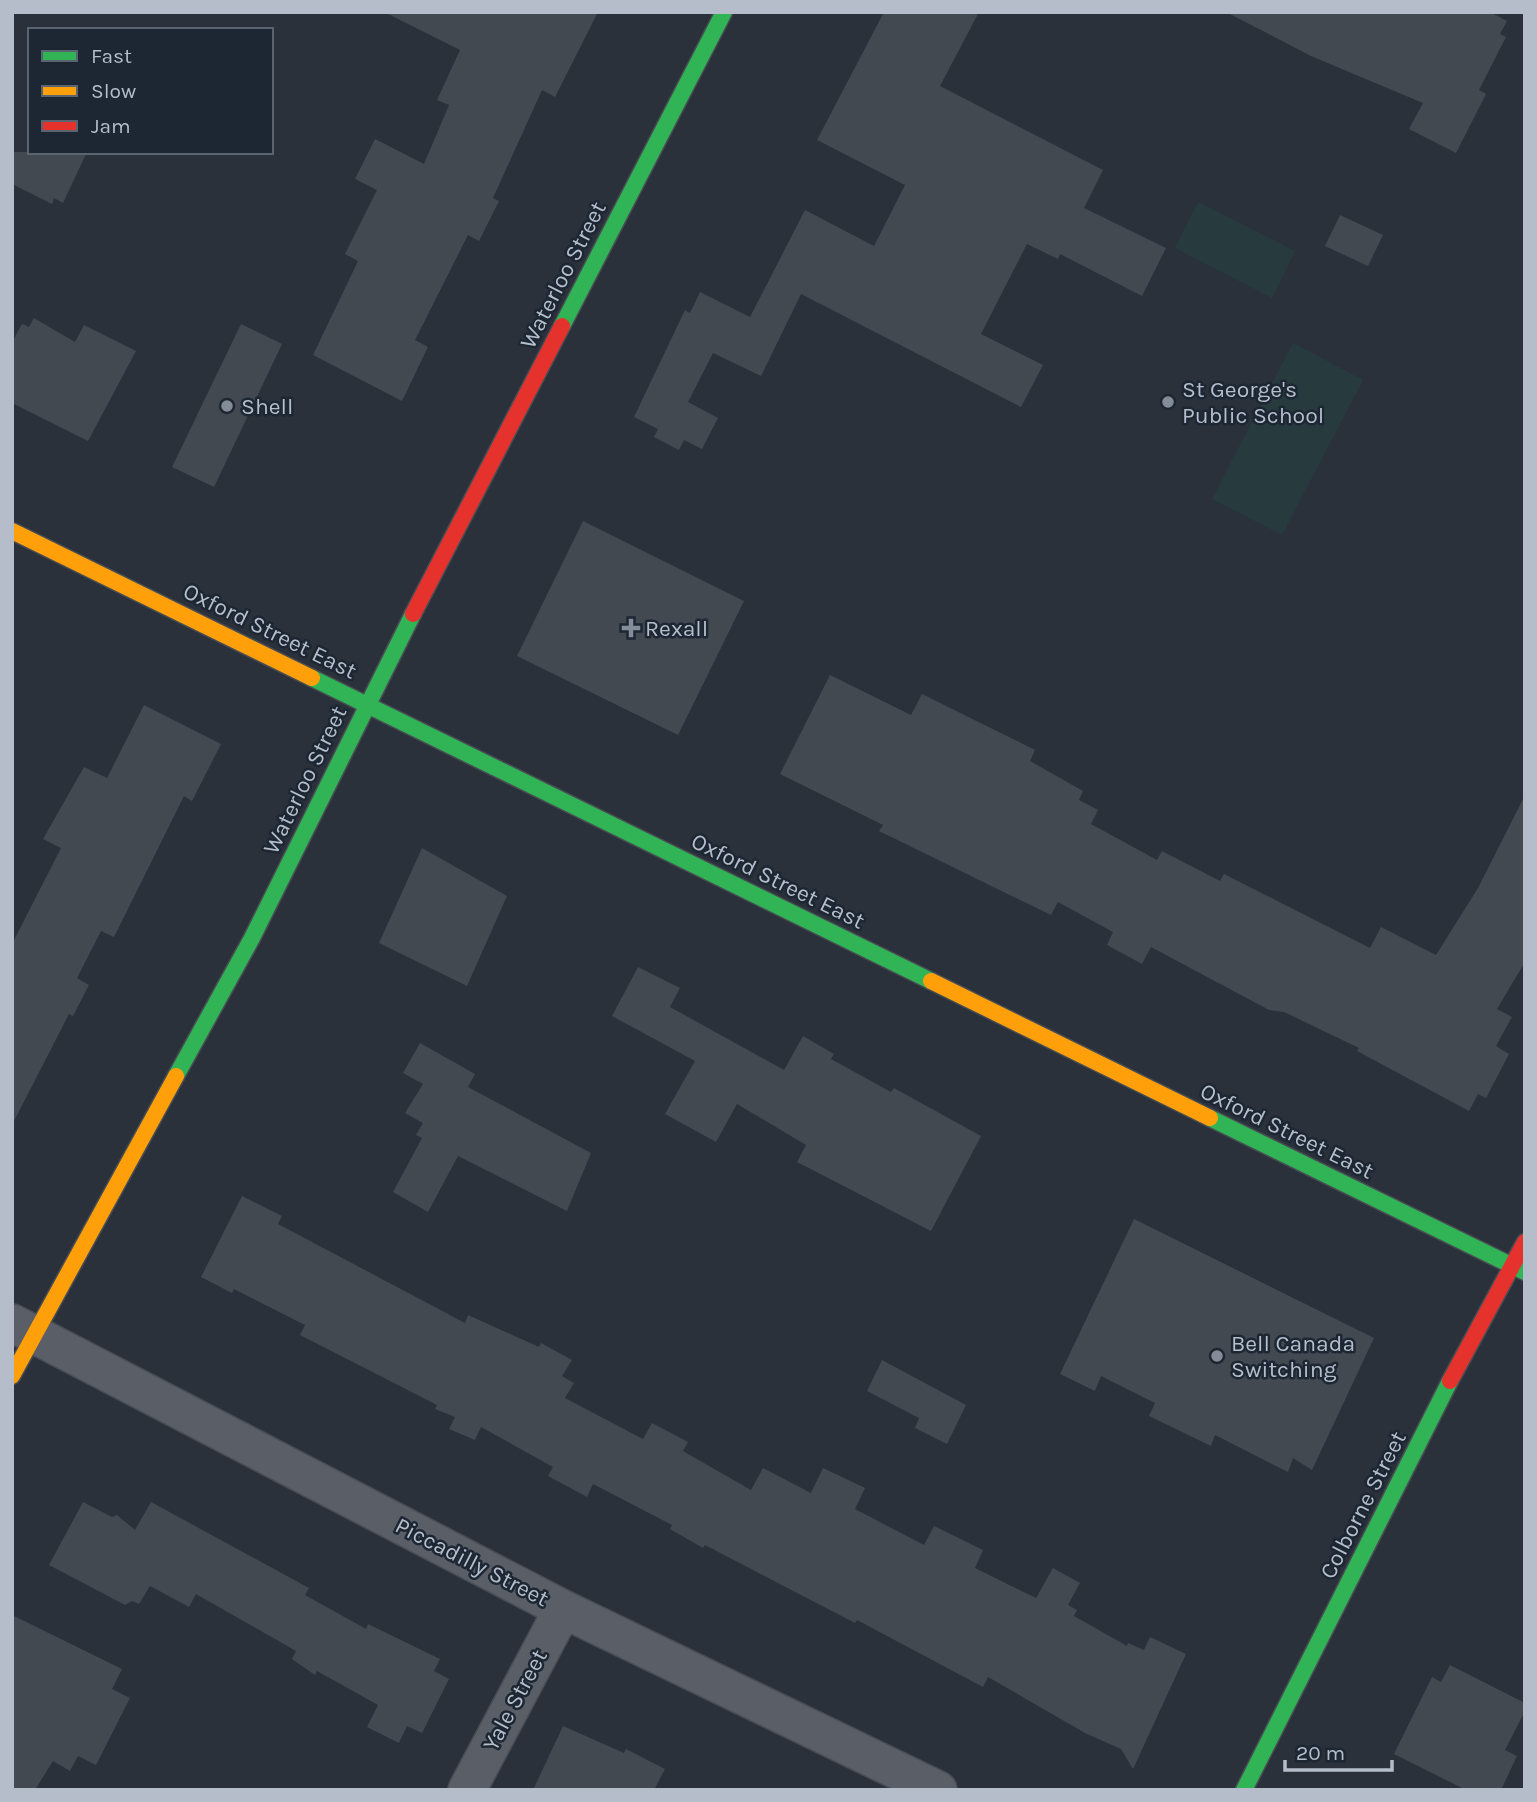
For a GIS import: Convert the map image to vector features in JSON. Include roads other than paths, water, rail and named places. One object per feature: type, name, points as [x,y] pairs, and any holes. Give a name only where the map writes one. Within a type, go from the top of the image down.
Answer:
[{"type":"street","name":"Waterloo Street","points":[[12,1376],[23,1329],[252,938],[367,704],[724,12]]},
{"type":"street","name":"Oxford Street East","points":[[12,531],[1518,1269]]},
{"type":"street","name":"Colborne Street","points":[[1244,1790],[1474,1334],[1518,1269],[1525,1242]]},
{"type":"street","name":"Piccadilly Street","points":[[23,1329],[563,1609],[938,1790]]},
{"type":"street","name":"Yale Street","points":[[467,1790],[563,1609]]},
{"type":"place","name":"St George's Public School","points":[[1168,402]]},
{"type":"place","name":"Shell","points":[[227,406]]},
{"type":"place","name":"Rexall","points":[[631,628]]},
{"type":"place","name":"Bell Canada Switching","points":[[1217,1356]]}]
